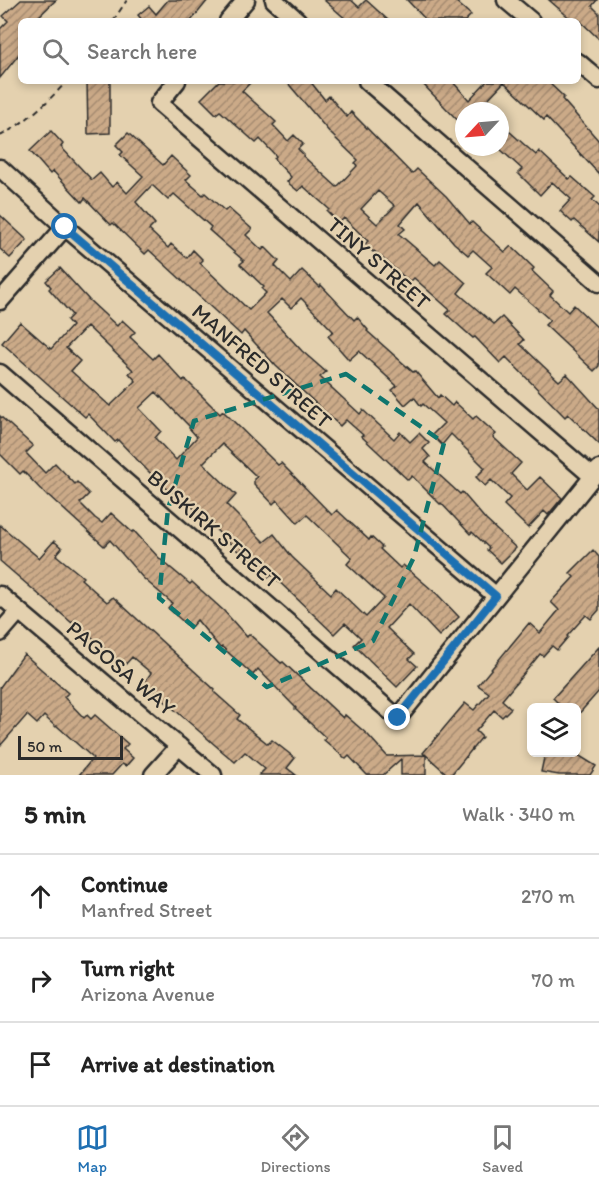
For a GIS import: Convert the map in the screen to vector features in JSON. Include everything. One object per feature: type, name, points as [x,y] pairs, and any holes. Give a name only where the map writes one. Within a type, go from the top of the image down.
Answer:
[{"type":"street","points":[[231,18],[246,0]]},
{"type":"street","points":[[274,0],[295,18]]},
{"type":"street","points":[[506,0],[527,18]]},
{"type":"street","points":[[581,65],[599,80]]},
{"type":"street","name":"TINY STREET","points":[[175,84],[159,103],[596,473]]},
{"type":"street","points":[[370,84],[599,283]]},
{"type":"street","name":"MANFRED STREET","points":[[0,168],[65,227],[496,596]]},
{"type":"street","points":[[0,301],[65,227]]},
{"type":"street","name":"BUSKIRK STREET","points":[[0,373],[398,718],[496,596]]},
{"type":"street","points":[[496,596],[596,473]]},
{"type":"street","name":"PAGOSA WAY","points":[[0,595],[213,775]]},
{"type":"street","points":[[0,633],[19,612]]},
{"type":"street","points":[[153,775],[179,747]]},
{"type":"path","points":[[115,18],[127,0]]},
{"type":"path","points":[[0,136],[24,122],[64,84]]},
{"type":"highlighted area","points":[[346,374],[444,443],[414,557],[373,641],[267,687],[159,598],[168,509],[194,421]]},
{"type":"building","points":[[21,0],[56,0],[37,18],[18,18],[18,56],[0,78],[0,29],[8,21],[3,16]]},
{"type":"building","points":[[168,0],[208,0],[193,18],[140,18],[138,15],[149,6],[156,14]]},
{"type":"building","points":[[324,0],[351,0],[359,7],[366,0],[386,18],[345,18]]},
{"type":"building","points":[[407,0],[454,0],[471,15],[468,18],[424,18]]},
{"type":"building","points":[[549,0],[597,0],[592,6],[599,13],[599,39],[581,22],[581,18],[570,18]]},
{"type":"building","points":[[87,84],[110,84],[110,133],[88,134]]},
{"type":"building","points":[[216,84],[249,84],[242,91],[276,122],[273,125],[288,141],[294,135],[303,144],[298,149],[303,156],[337,187],[357,166],[355,163],[358,160],[331,134],[289,84],[312,84],[325,100],[329,96],[347,117],[351,112],[412,174],[417,169],[446,196],[470,224],[472,222],[505,252],[511,246],[534,268],[532,271],[553,291],[550,295],[568,312],[574,305],[599,329],[599,366],[594,371],[545,325],[550,320],[515,289],[510,295],[486,273],[492,267],[473,250],[468,255],[454,243],[419,202],[400,224],[405,229],[399,234],[435,265],[440,260],[466,283],[458,293],[494,324],[502,317],[524,340],[520,344],[559,381],[567,374],[599,409],[599,444],[568,414],[565,417],[506,357],[500,363],[475,337],[473,338],[446,314],[450,310],[414,278],[410,282],[373,252],[365,244],[368,241],[344,218],[339,223],[327,211],[329,209],[303,186],[298,191],[287,182],[291,177],[260,139],[256,143],[220,111],[216,114],[201,99]],"holes":[[[378,191],[395,206],[377,224],[361,209]]]},
{"type":"building","points":[[423,84],[455,84],[469,100],[484,84],[502,84],[486,101],[455,102],[455,118]]},
{"type":"building","points":[[506,84],[550,84],[564,97],[562,99],[599,141],[599,174],[546,117],[544,120]]},
{"type":"building","points":[[51,131],[63,144],[61,147],[92,180],[100,173],[112,187],[117,182],[127,193],[143,176],[120,155],[123,152],[116,145],[128,133],[163,165],[171,156],[191,175],[186,180],[225,211],[228,208],[252,229],[246,235],[262,250],[265,247],[279,261],[275,266],[291,282],[302,270],[320,287],[321,285],[354,320],[357,317],[367,331],[413,372],[415,371],[438,398],[440,395],[452,406],[455,402],[473,419],[476,416],[496,434],[493,437],[521,463],[511,474],[527,490],[540,477],[562,498],[548,515],[544,511],[528,528],[504,505],[510,498],[491,480],[485,486],[476,477],[485,468],[451,434],[442,445],[432,435],[444,423],[423,404],[421,406],[414,397],[405,405],[392,390],[397,386],[359,351],[349,360],[328,336],[333,331],[301,298],[291,308],[282,299],[267,313],[302,351],[326,372],[320,377],[360,414],[363,410],[394,439],[400,432],[410,442],[419,433],[429,443],[423,449],[430,457],[425,462],[460,494],[462,492],[486,520],[516,548],[501,563],[487,550],[489,548],[472,532],[470,534],[412,476],[408,480],[346,420],[340,426],[276,366],[244,331],[241,335],[149,250],[145,254],[113,223],[111,225],[85,198],[82,202],[53,171],[50,174],[30,151]],"holes":[[[152,185],[168,200],[174,194],[211,227],[209,230],[244,261],[240,264],[264,287],[262,289],[266,293],[249,310],[200,263],[203,260],[193,250],[187,258],[171,244],[168,248],[149,230],[155,224],[136,202]]]},
{"type":"building","points":[[509,131],[536,155],[539,151],[569,179],[572,177],[595,197],[592,200],[599,206],[599,242],[560,211],[571,199],[552,182],[540,195],[518,173],[522,169],[508,156]]},
{"type":"building","points":[[0,215],[27,240],[10,258],[0,249]]},
{"type":"building","points":[[60,268],[117,326],[122,320],[135,332],[130,337],[153,359],[158,354],[183,381],[185,379],[220,414],[223,411],[278,465],[281,463],[332,515],[337,510],[369,540],[371,537],[400,568],[403,565],[438,595],[459,617],[439,636],[409,604],[387,628],[414,654],[409,659],[417,666],[397,687],[354,645],[361,638],[345,623],[334,634],[272,575],[268,578],[242,549],[239,552],[180,495],[177,498],[118,440],[115,442],[88,414],[85,417],[2,343],[20,322],[51,349],[72,326],[67,320],[72,315],[49,289],[51,287],[46,281]],"holes":[[[87,326],[133,370],[129,373],[136,381],[110,406],[71,371],[80,361],[66,348]],[[156,392],[197,437],[176,460],[155,438],[161,431],[139,408]],[[222,444],[257,477],[254,479],[254,484],[273,504],[277,500],[298,523],[307,515],[352,558],[347,564],[384,598],[366,617],[336,588],[331,594],[292,557],[274,534],[264,542],[227,505],[236,495],[203,463]]]},
{"type":"building","points":[[0,416],[33,446],[26,453],[45,473],[55,463],[75,484],[77,482],[89,494],[80,503],[95,518],[102,523],[111,513],[132,532],[134,531],[160,559],[190,584],[192,582],[224,611],[247,637],[249,634],[281,663],[283,662],[343,718],[345,715],[368,735],[387,756],[425,755],[423,753],[465,703],[474,710],[489,693],[478,685],[529,623],[540,633],[559,610],[551,602],[574,577],[570,573],[593,550],[599,557],[599,610],[591,619],[586,615],[557,650],[552,646],[543,656],[540,654],[502,700],[511,708],[502,717],[494,710],[476,731],[482,737],[451,775],[448,775],[426,755],[426,775],[401,775],[401,759],[383,775],[367,775],[349,756],[346,759],[324,740],[326,738],[258,669],[253,675],[222,647],[220,648],[197,620],[190,628],[168,608],[172,603],[143,578],[110,540],[104,546],[47,496],[23,471],[20,474],[0,454]]},
{"type":"building","points":[[0,525],[39,558],[54,541],[62,548],[56,555],[83,577],[81,579],[107,602],[113,597],[215,690],[214,692],[240,715],[237,719],[268,744],[272,740],[295,758],[287,768],[296,775],[259,775],[265,769],[245,752],[235,762],[223,752],[144,683],[151,673],[132,657],[124,666],[74,621],[72,623],[0,561]]},
{"type":"building","points":[[599,647],[599,691],[581,711],[581,703],[558,703],[553,698]]},
{"type":"building","points":[[24,654],[68,693],[64,697],[84,718],[87,715],[91,719],[95,715],[128,744],[123,749],[133,758],[126,766],[122,764],[112,775],[79,775],[93,758],[44,716],[37,724],[27,715],[0,746],[0,687]]},
{"type":"building","points":[[544,757],[581,757],[596,766],[590,775],[559,775],[541,772]]},
{"type":"route","points":[[65,227],[496,596],[398,718]]}]
